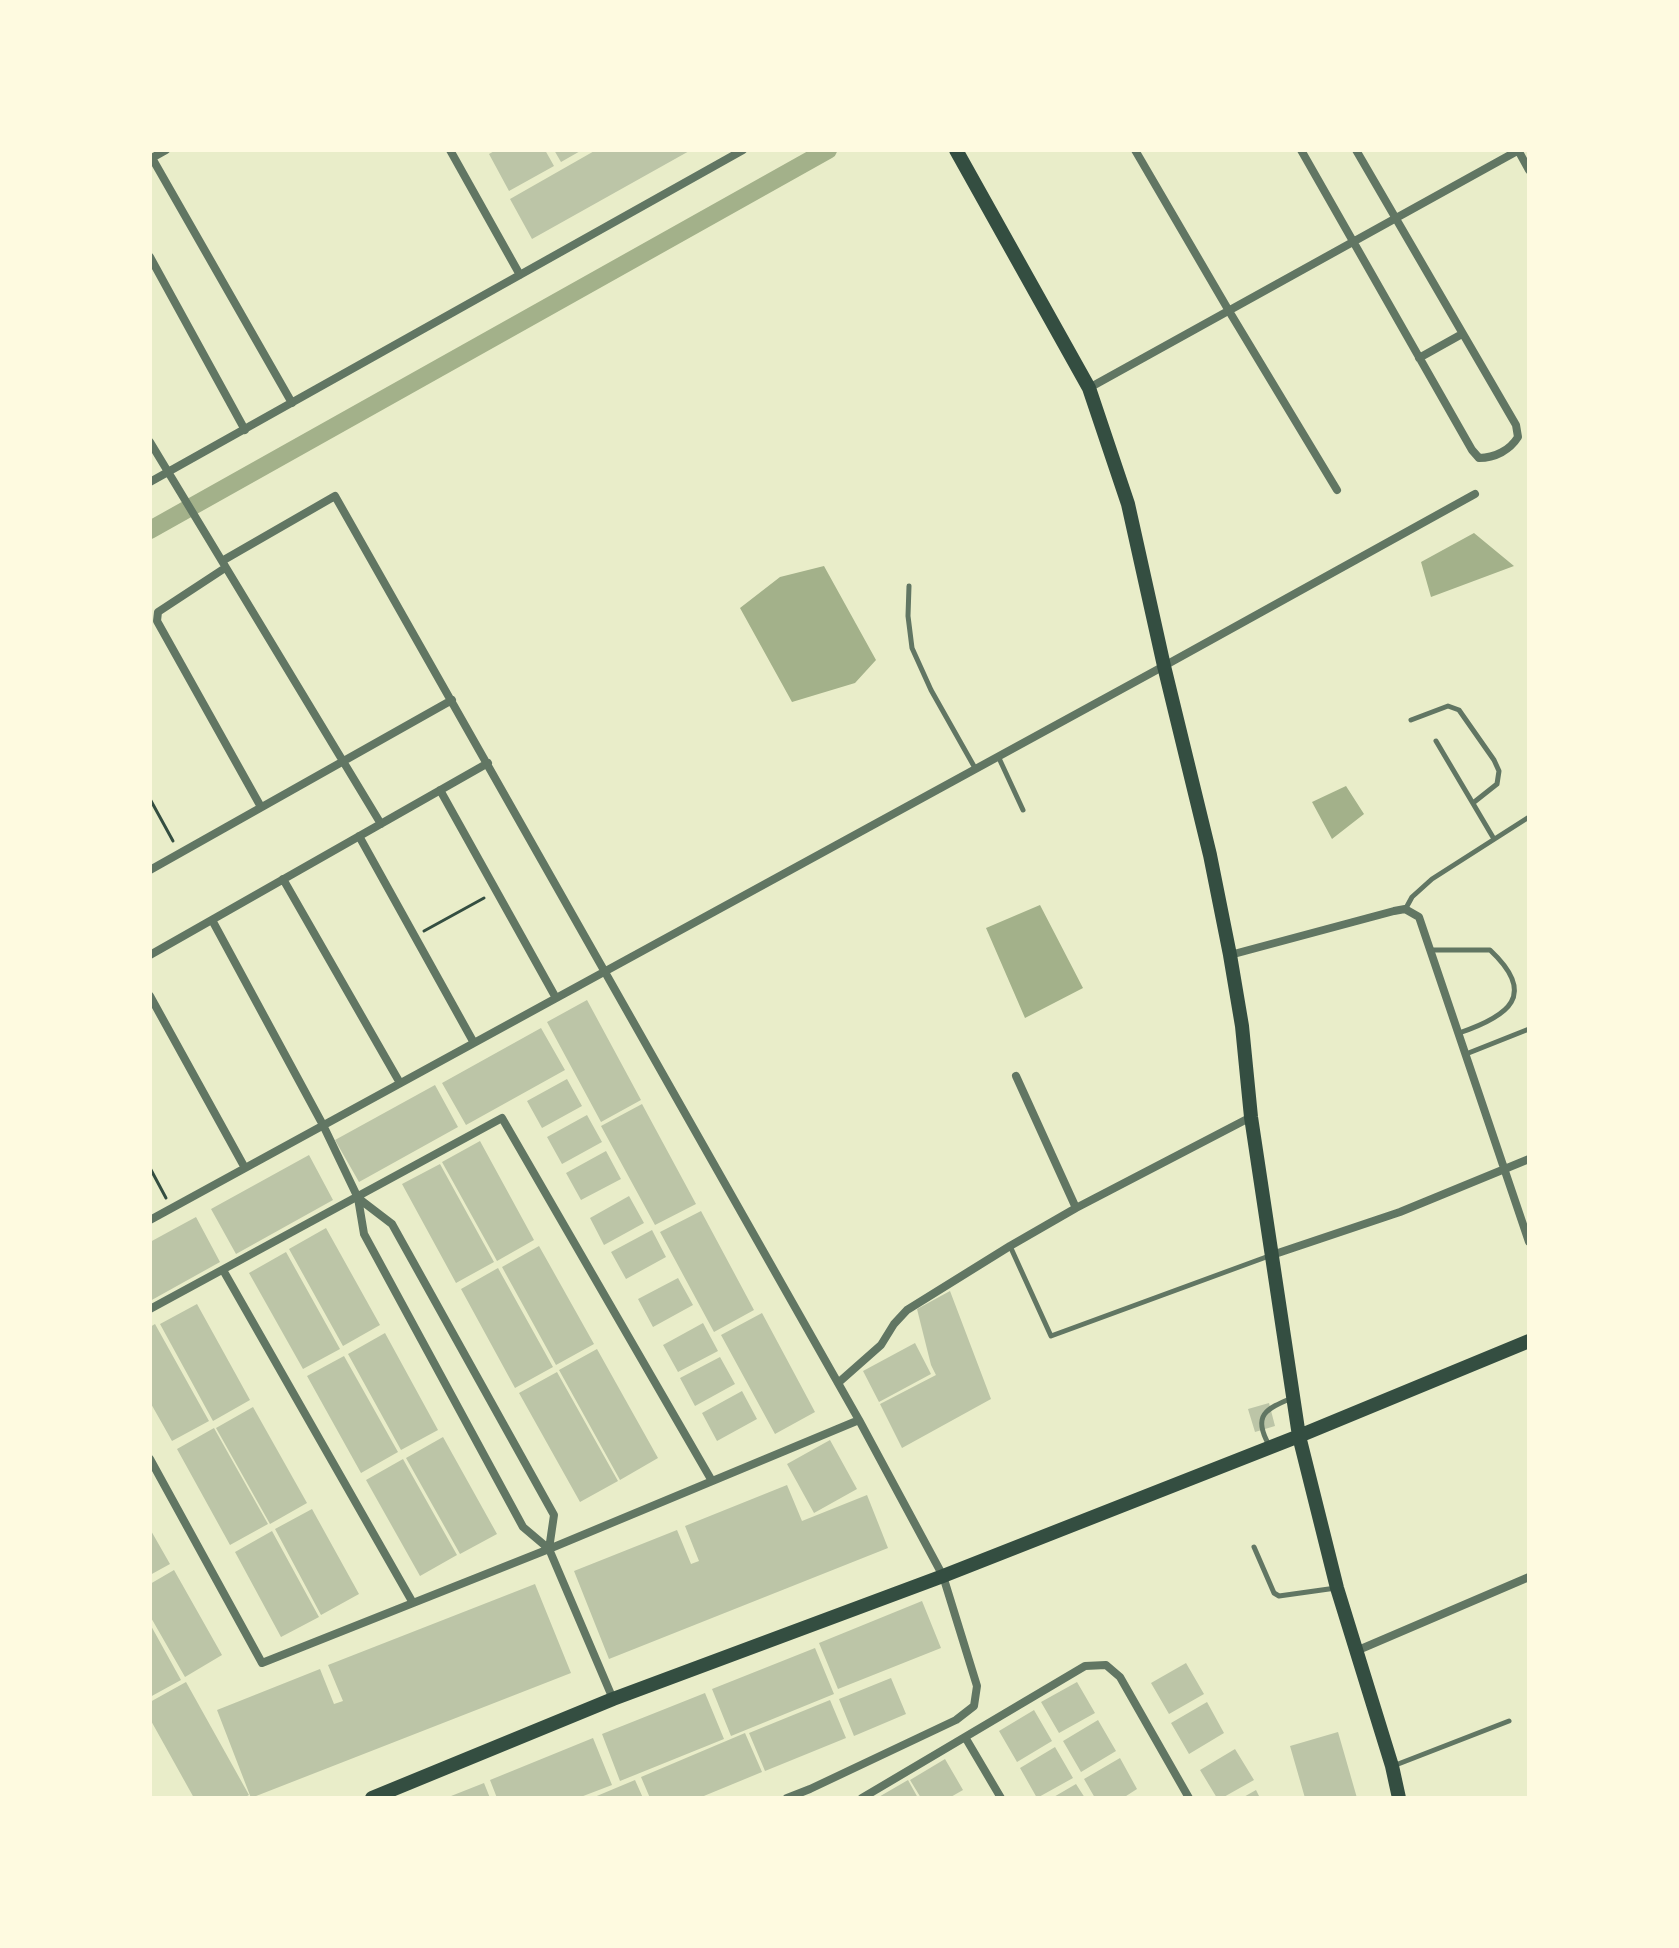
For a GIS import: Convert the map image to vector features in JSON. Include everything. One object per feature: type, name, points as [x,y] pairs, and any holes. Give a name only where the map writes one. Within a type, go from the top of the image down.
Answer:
[{"type":"main road","points":[[956,150],[1089,388],[1128,504],[1210,855],[1230,955],[1299,1436],[1337,1588],[1399,1798]]},
{"type":"main road","points":[[372,1798],[613,1699],[943,1576],[1299,1436],[1529,1341]]},
{"type":"street","points":[[166,150],[151,159],[292,403]]},
{"type":"street","points":[[150,482],[743,150]]},
{"type":"street","points":[[1135,150],[1337,490]]},
{"type":"street","points":[[1301,150],[1472,450],[1479,458],[1491,458],[1513,445],[1518,437],[1516,425],[1356,150]]},
{"type":"street","points":[[1089,388],[1518,150],[1529,170]]},
{"type":"street","points":[[454,151],[520,275]]},
{"type":"street","points":[[150,257],[245,430]]},
{"type":"street","points":[[1419,358],[1462,334]]},
{"type":"street","points":[[150,442],[381,824]]},
{"type":"street","points":[[150,1220],[1475,494]]},
{"type":"street","points":[[261,807],[157,621],[158,612],[223,564],[335,496],[859,1420],[943,1576],[977,1686],[974,1706],[956,1720],[787,1798]]},
{"type":"street","points":[[150,870],[452,700]]},
{"type":"street","points":[[150,955],[488,763]]},
{"type":"street","points":[[440,790],[556,998]]},
{"type":"street","points":[[359,836],[474,1043]]},
{"type":"street","points":[[283,879],[400,1083]]},
{"type":"street","points":[[1230,955],[1405,909],[1419,917],[1529,1242]]},
{"type":"street","points":[[212,920],[323,1125],[358,1198],[364,1234],[523,1527],[549,1549],[613,1699]]},
{"type":"street","points":[[150,996],[245,1168]]},
{"type":"street","points":[[1016,1076],[1076,1208]]},
{"type":"street","points":[[838,1383],[881,1345],[907,1310],[1076,1208],[1251,1117]]},
{"type":"street","points":[[150,1309],[502,1118],[712,1481]]},
{"type":"street","points":[[1272,1255],[1400,1212],[1529,1159]]},
{"type":"street","points":[[358,1198],[392,1224],[554,1515],[549,1549]]},
{"type":"street","points":[[223,1270],[413,1603]]},
{"type":"street","points":[[150,1459],[262,1663],[549,1549],[859,1420]]},
{"type":"street","points":[[1356,1651],[1529,1577]]},
{"type":"street","points":[[862,1798],[1085,1666],[1106,1665],[1120,1677],[1189,1798]]},
{"type":"street","points":[[965,1737],[1001,1798]]},
{"type":"lane","points":[[909,586],[908,616],[912,648],[931,690],[975,768]]},
{"type":"lane","points":[[1411,720],[1448,706],[1459,710],[1499,771],[1497,784],[1473,803]]},
{"type":"lane","points":[[1436,741],[1494,839]]},
{"type":"lane","points":[[998,756],[1023,810]]},
{"type":"lane","points":[[1405,909],[1412,897],[1432,879],[1529,817]]},
{"type":"lane","points":[[1431,950],[1490,950],[1506,965],[1515,984],[1510,1006],[1487,1024],[1459,1033]]},
{"type":"lane","points":[[1466,1054],[1529,1029]]},
{"type":"lane","points":[[1010,1246],[1051,1336],[1272,1255]]},
{"type":"lane","points":[[1270,1447],[1263,1434],[1263,1415],[1269,1408],[1293,1397]]},
{"type":"lane","points":[[1254,1547],[1274,1593],[1279,1596],[1337,1588]]},
{"type":"lane","points":[[1392,1766],[1509,1721]]},
{"type":"path","points":[[150,799],[180,853]]},
{"type":"path","points":[[413,936],[497,891]]},
{"type":"path","points":[[150,1168],[172,1208]]},
{"type":"shaded area","points":[[1474,533],[1514,566],[1431,597],[1421,562]]},
{"type":"shaded area","points":[[824,566],[876,660],[855,683],[792,702],[740,608],[780,577]]},
{"type":"shaded area","points":[[1346,786],[1364,814],[1332,839],[1312,802]]},
{"type":"shaded area","points":[[1040,905],[1083,988],[1025,1018],[986,928]]},
{"type":"building","points":[[496,150],[545,150],[554,166],[509,191],[489,154]]},
{"type":"building","points":[[554,150],[582,150],[561,162]]},
{"type":"building","points":[[596,150],[691,150],[532,239],[510,199]]},
{"type":"building","points":[[587,1000],[641,1100],[601,1122],[547,1022]]},
{"type":"building","points":[[541,1028],[565,1070],[466,1125],[442,1083]]},
{"type":"building","points":[[567,1079],[582,1106],[542,1128],[527,1101]]},
{"type":"building","points":[[435,1085],[458,1127],[359,1182],[335,1140]]},
{"type":"building","points":[[642,1104],[696,1204],[655,1225],[601,1126]]},
{"type":"building","points":[[587,1115],[602,1142],[562,1164],[547,1137]]},
{"type":"building","points":[[480,1141],[534,1240],[497,1261],[442,1162]]},
{"type":"building","points":[[606,1151],[621,1179],[581,1200],[566,1173]]},
{"type":"building","points":[[309,1155],[333,1200],[236,1254],[211,1209]]},
{"type":"building","points":[[440,1164],[494,1262],[456,1283],[402,1184]]},
{"type":"building","points":[[629,1196],[644,1223],[604,1245],[590,1218]]},
{"type":"building","points":[[701,1211],[754,1310],[714,1332],[660,1232]]},
{"type":"building","points":[[196,1217],[220,1262],[150,1301],[150,1242]]},
{"type":"building","points":[[326,1228],[380,1325],[343,1346],[289,1249]]},
{"type":"building","points":[[652,1230],[666,1257],[626,1279],[611,1252]]},
{"type":"building","points":[[539,1246],[594,1344],[556,1365],[502,1267]]},
{"type":"building","points":[[286,1252],[340,1349],[303,1369],[249,1273]]},
{"type":"building","points":[[498,1268],[553,1367],[515,1388],[461,1289]]},
{"type":"building","points":[[678,1278],[693,1305],[653,1327],[638,1299]]},
{"type":"building","points":[[950,1291],[991,1399],[902,1448],[880,1404],[936,1375],[917,1309]]},
{"type":"building","points":[[197,1304],[250,1400],[213,1421],[160,1324]]},
{"type":"building","points":[[762,1313],[815,1412],[775,1434],[721,1335]]},
{"type":"building","points":[[703,1323],[718,1351],[678,1372],[663,1345]]},
{"type":"building","points":[[155,1324],[209,1421],[172,1441],[150,1402],[150,1327]]},
{"type":"building","points":[[385,1333],[438,1430],[401,1450],[348,1354]]},
{"type":"building","points":[[915,1343],[931,1374],[879,1402],[863,1371]]},
{"type":"building","points":[[597,1349],[658,1458],[620,1480],[559,1370]]},
{"type":"building","points":[[344,1356],[398,1452],[361,1473],[307,1376]]},
{"type":"building","points":[[720,1357],[735,1384],[695,1406],[680,1378]]},
{"type":"building","points":[[557,1372],[618,1481],[580,1502],[519,1393]]},
{"type":"building","points":[[742,1391],[757,1419],[717,1441],[702,1413]]},
{"type":"building","points":[[1269,1403],[1275,1426],[1255,1432],[1248,1409]]},
{"type":"building","points":[[253,1407],[307,1503],[270,1524],[216,1428]]},
{"type":"building","points":[[214,1428],[268,1524],[230,1545],[177,1449]]},
{"type":"building","points":[[443,1437],[497,1534],[460,1554],[406,1458]]},
{"type":"building","points":[[830,1440],[857,1489],[814,1513],[787,1464]]},
{"type":"building","points":[[403,1459],[457,1555],[420,1576],[366,1480]]},
{"type":"building","points":[[787,1485],[802,1521],[867,1495],[888,1548],[609,1659],[574,1571],[677,1530],[691,1564],[699,1561],[685,1526]]},
{"type":"building","points":[[312,1509],[359,1594],[321,1615],[275,1529]]},
{"type":"building","points":[[150,1529],[170,1564],[150,1575]]},
{"type":"building","points":[[272,1531],[319,1617],[281,1637],[235,1552]]},
{"type":"building","points":[[174,1570],[222,1655],[185,1677],[150,1616],[150,1584]]},
{"type":"building","points":[[535,1584],[571,1673],[251,1798],[217,1710],[320,1669],[334,1704],[343,1701],[328,1665]]},
{"type":"building","points":[[922,1601],[941,1648],[838,1689],[819,1643]]},
{"type":"building","points":[[150,1624],[181,1680],[150,1697]]},
{"type":"building","points":[[815,1648],[834,1694],[731,1736],[712,1689]]},
{"type":"building","points":[[1186,1663],[1204,1694],[1169,1714],[1151,1683]]},
{"type":"building","points":[[891,1678],[906,1714],[854,1736],[839,1699]]},
{"type":"building","points":[[186,1682],[249,1795],[243,1798],[194,1798],[150,1719],[150,1702]]},
{"type":"building","points":[[1077,1682],[1095,1713],[1059,1733],[1041,1702]]},
{"type":"building","points":[[705,1693],[724,1739],[620,1781],[602,1734]]},
{"type":"building","points":[[830,1700],[846,1738],[765,1771],[749,1733]]},
{"type":"building","points":[[1207,1702],[1224,1733],[1189,1754],[1171,1723]]},
{"type":"building","points":[[1034,1710],[1052,1741],[1017,1762],[999,1731]]},
{"type":"building","points":[[1098,1720],[1116,1751],[1081,1772],[1063,1741]]},
{"type":"building","points":[[1338,1732],[1357,1798],[1305,1798],[1290,1746]]},
{"type":"building","points":[[745,1733],[762,1772],[699,1798],[650,1798],[641,1777]]},
{"type":"building","points":[[593,1738],[612,1785],[578,1798],[497,1798],[490,1780]]},
{"type":"building","points":[[1055,1747],[1073,1778],[1037,1798],[1020,1768]]},
{"type":"building","points":[[1235,1749],[1254,1780],[1217,1798],[1200,1770]]},
{"type":"building","points":[[1120,1758],[1137,1789],[1123,1798],[1095,1798],[1084,1779]]},
{"type":"building","points":[[945,1759],[963,1790],[949,1798],[921,1798],[910,1780]]},
{"type":"building","points":[[635,1780],[643,1798],[592,1798]]},
{"type":"building","points":[[908,1780],[918,1798],[877,1798]]},
{"type":"building","points":[[484,1783],[490,1798],[446,1798]]},
{"type":"building","points":[[1076,1784],[1085,1798],[1052,1798]]},
{"type":"building","points":[[1256,1790],[1260,1798],[1242,1798]]},
{"type":"waterway","points":[[150,530],[828,150]]}]
